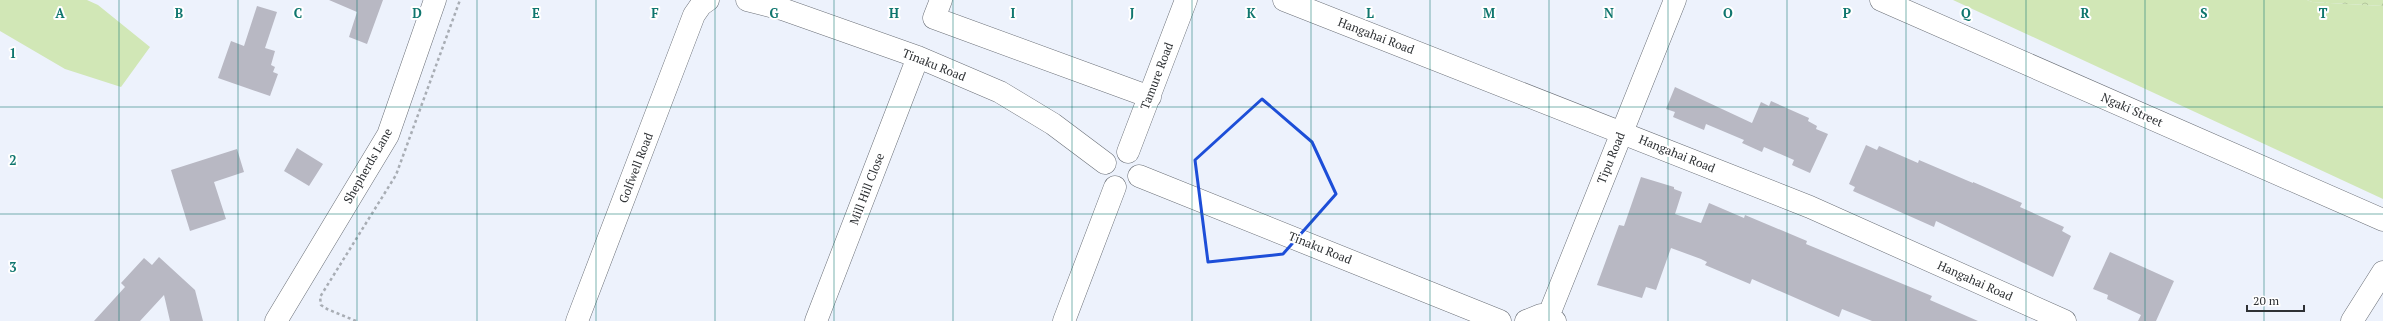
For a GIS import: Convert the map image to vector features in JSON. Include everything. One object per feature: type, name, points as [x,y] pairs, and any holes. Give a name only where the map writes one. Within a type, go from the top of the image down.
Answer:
[{"type":"street","name":"Shepherds Lane","points":[[280,320],[388,135],[435,0]]},
{"type":"street","name":"Tinaku Road","points":[[747,0],[782,9],[918,58],[1000,92],[1053,124],[1105,163]]},
{"type":"street","name":"Tamure Road","points":[[1128,152],[1186,0]]},
{"type":"street","name":"Hangahai Road","points":[[1284,0],[1810,207],[2065,321]]},
{"type":"street","name":"Tipu Road","points":[[1551,319],[1622,132],[1675,0]]},
{"type":"street","name":"Ngaki Street","points":[[1882,0],[2383,220]]},
{"type":"street","name":"Golfwell Road","points":[[578,321],[701,8]]},
{"type":"street","points":[[938,9],[1150,97]]},
{"type":"street","name":"Mill Hill Close","points":[[816,321],[918,58]]},
{"type":"street","points":[[1117,152],[1128,152],[1133,155],[1140,164],[1140,176],[1132,185],[1127,187],[1115,187],[1107,179],[1104,168],[1105,163],[1117,152]]},
{"type":"street","name":"Tinaku Road","points":[[1140,176],[1500,321]]},
{"type":"street","points":[[1064,321],[1115,187]]},
{"type":"street","points":[[2352,321],[2383,272]]},
{"type":"street","points":[[1526,321],[1535,316],[1551,319]]},
{"type":"highlighted area","points":[[1262,99],[1312,142],[1336,194],[1283,254],[1208,262],[1195,160]]},
{"type":"green space","points":[[0,0],[87,0],[98,5],[150,47],[121,87],[65,69],[0,31]]},
{"type":"green space","points":[[1953,0],[2307,0],[2312,2],[2383,6],[2383,199]]},
{"type":"green space","points":[[2307,0],[2383,0],[2383,6],[2312,2]]},
{"type":"building","points":[[329,0],[383,0],[367,44],[349,37],[357,12]]},
{"type":"building","points":[[257,6],[277,12],[265,48],[275,51],[271,65],[275,67],[273,72],[278,74],[270,96],[218,78],[231,41],[244,46]]},
{"type":"building","points":[[1675,87],[1752,123],[1761,102],[1769,106],[1771,101],[1809,118],[1808,121],[1817,126],[1816,129],[1828,134],[1810,173],[1792,165],[1794,160],[1764,147],[1762,152],[1742,143],[1744,140],[1706,124],[1704,130],[1673,117],[1675,112],[1666,109]]},
{"type":"building","points":[[1866,145],[1877,150],[1879,146],[1918,163],[1919,160],[1973,182],[2022,203],[2020,207],[2064,227],[2062,231],[2071,236],[2053,277],[1936,221],[1934,227],[1853,191],[1855,187],[1849,184]]},
{"type":"building","points":[[297,148],[323,164],[309,186],[284,171]]},
{"type":"building","points":[[237,149],[244,172],[214,182],[226,219],[190,231],[171,170]]},
{"type":"building","points":[[1641,177],[1674,187],[1674,189],[1682,192],[1675,214],[1701,223],[1709,203],[1744,218],[1745,215],[1807,241],[1806,244],[1932,296],[1930,300],[1978,321],[1872,321],[1842,309],[1839,317],[1752,279],[1750,284],[1705,265],[1707,262],[1701,259],[1671,248],[1656,290],[1646,287],[1642,298],[1597,285],[1619,225],[1624,226]]},
{"type":"building","points":[[2110,252],[2174,281],[2156,321],[2138,321],[2141,315],[2107,299],[2108,295],[2093,289]]},
{"type":"building","points":[[159,257],[195,290],[203,321],[170,321],[164,295],[140,321],[94,321],[125,287],[121,283],[144,258],[152,265]]}]
